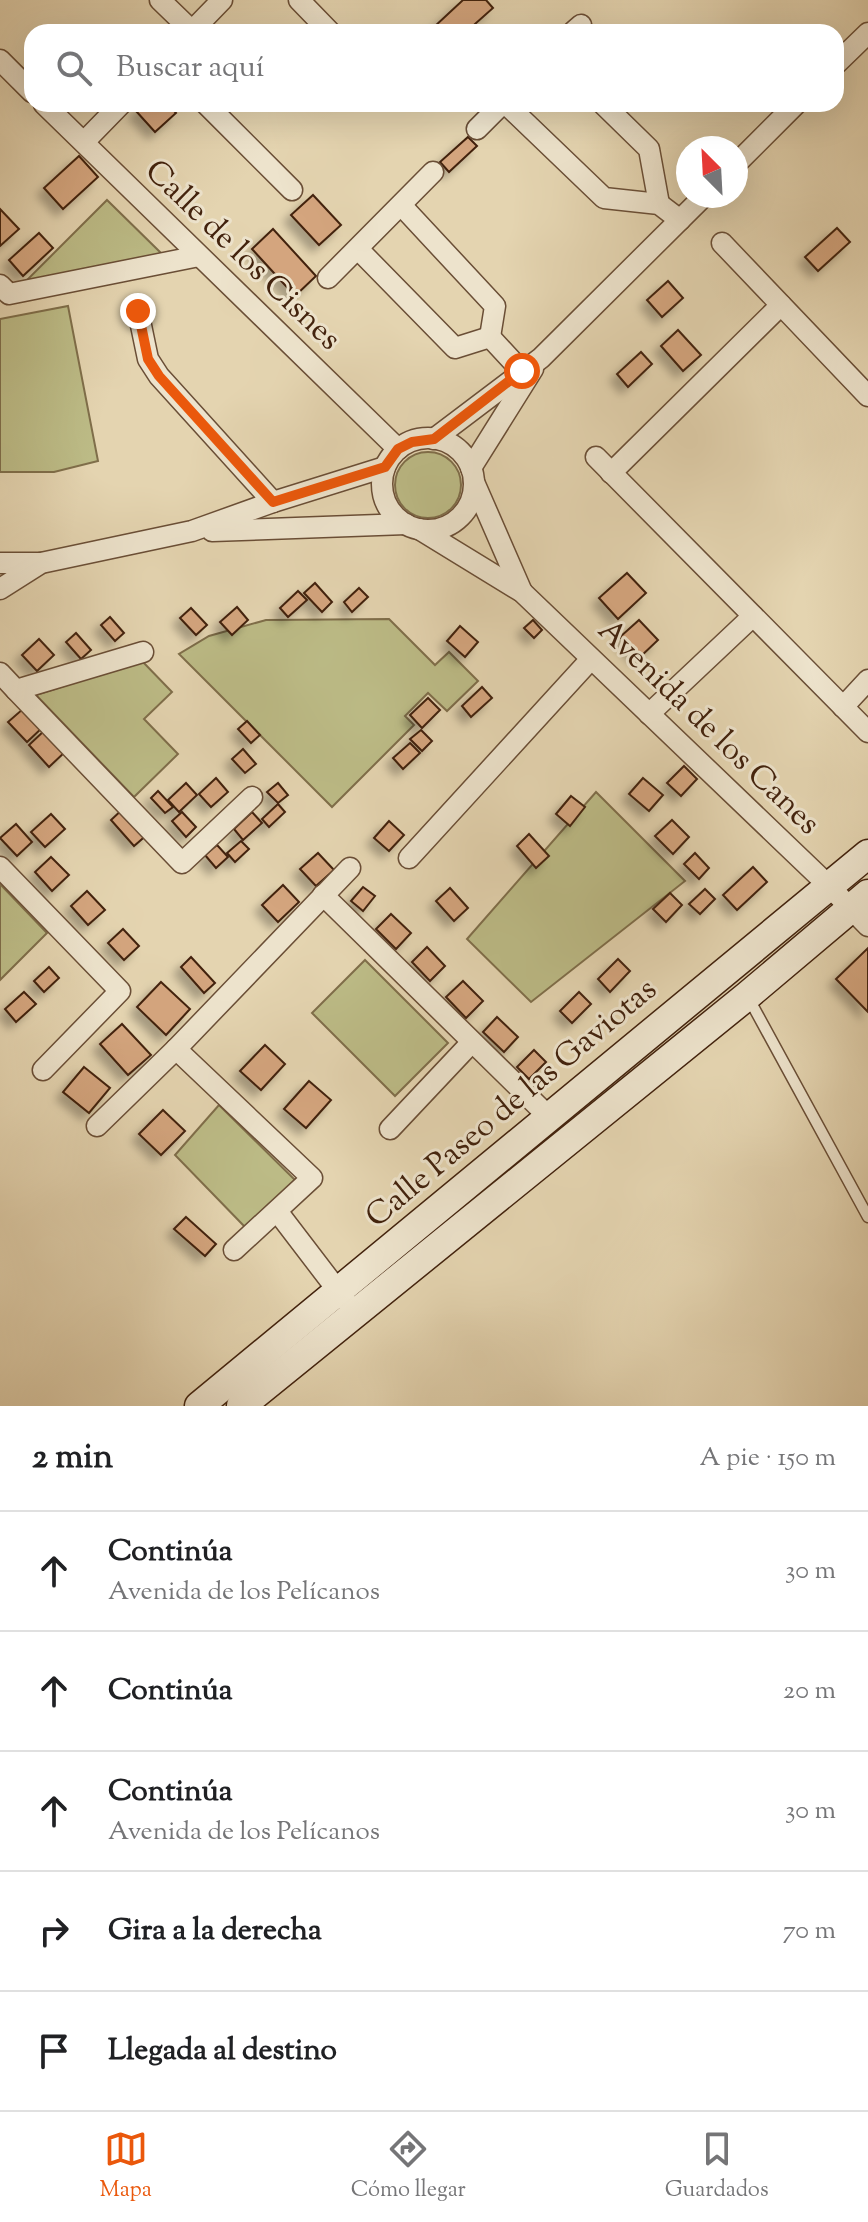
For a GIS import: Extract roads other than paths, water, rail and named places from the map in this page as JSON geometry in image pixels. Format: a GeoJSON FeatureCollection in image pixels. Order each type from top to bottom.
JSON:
{"type":"FeatureCollection","features":[{"type":"Feature","properties":{"kind":"main road","name":"Calle Paseo de las Gaviotas"},"geometry":{"type":"LineString","coordinates":[[241,1406],[346,1302],[549,1117],[868,854]]}},
{"type":"Feature","properties":{"kind":"main road","name":"Calle Paseo de las Gaviotas"},"geometry":{"type":"LineString","coordinates":[[199,1406],[346,1302],[863,909]]}},
{"type":"Feature","properties":{"kind":"street"},"geometry":{"type":"LineString","coordinates":[[160,0],[183,24]]}},
{"type":"Feature","properties":{"kind":"street"},"geometry":{"type":"LineString","coordinates":[[199,24],[222,0]]}},
{"type":"Feature","properties":{"kind":"street"},"geometry":{"type":"LineString","coordinates":[[299,0],[322,24]]}},
{"type":"Feature","properties":{"kind":"street"},"geometry":{"type":"LineString","coordinates":[[844,56],[868,33]]}},
{"type":"Feature","properties":{"kind":"street"},"geometry":{"type":"LineString","coordinates":[[0,60],[24,84]]}},
{"type":"Feature","properties":{"kind":"street","name":"Calle de los Cisnes"},"geometry":{"type":"LineString","coordinates":[[52,112],[398,449]]}},
{"type":"Feature","properties":{"kind":"street"},"geometry":{"type":"LineString","coordinates":[[84,142],[113,112]]}},
{"type":"Feature","properties":{"kind":"street"},"geometry":{"type":"LineString","coordinates":[[214,112],[292,190]]}},
{"type":"Feature","properties":{"kind":"street"},"geometry":{"type":"LineString","coordinates":[[477,129],[495,112]]}},
{"type":"Feature","properties":{"kind":"street"},"geometry":{"type":"LineString","coordinates":[[513,112],[604,198],[659,204],[680,220]]}},
{"type":"Feature","properties":{"kind":"street"},"geometry":{"type":"LineString","coordinates":[[611,112],[649,149],[659,204]]}},
{"type":"Feature","properties":{"kind":"street"},"geometry":{"type":"LineString","coordinates":[[748,152],[788,112]]}},
{"type":"Feature","properties":{"kind":"street"},"geometry":{"type":"LineString","coordinates":[[328,278],[433,172]]}},
{"type":"Feature","properties":{"kind":"street"},"geometry":{"type":"LineString","coordinates":[[401,205],[495,306],[490,337]]}},
{"type":"Feature","properties":{"kind":"street"},"geometry":{"type":"LineString","coordinates":[[434,439],[524,374],[692,208]]}},
{"type":"Feature","properties":{"kind":"street"},"geometry":{"type":"LineString","coordinates":[[722,243],[868,396]]}},
{"type":"Feature","properties":{"kind":"street"},"geometry":{"type":"LineString","coordinates":[[358,249],[455,348],[490,337]]}},
{"type":"Feature","properties":{"kind":"street"},"geometry":{"type":"LineString","coordinates":[[0,285],[9,294],[199,256]]}},
{"type":"Feature","properties":{"kind":"street"},"geometry":{"type":"LineString","coordinates":[[611,473],[781,305]]}},
{"type":"Feature","properties":{"kind":"street"},"geometry":{"type":"LineString","coordinates":[[138,311],[148,359],[159,376],[273,502]]}},
{"type":"Feature","properties":{"kind":"street"},"geometry":{"type":"LineString","coordinates":[[490,337],[524,374]]}},
{"type":"Feature","properties":{"kind":"street"},"geometry":{"type":"LineString","coordinates":[[192,531],[412,527],[433,530],[446,527],[467,508],[473,495],[473,475],[524,374]]}},
{"type":"Feature","properties":{"kind":"street"},"geometry":{"type":"LineString","coordinates":[[412,527],[389,510],[384,500],[382,478],[385,467],[398,449],[412,442],[434,439],[450,444],[459,450],[473,475]]}},
{"type":"Feature","properties":{"kind":"street"},"geometry":{"type":"LineString","coordinates":[[596,457],[868,732]]}},
{"type":"Feature","properties":{"kind":"street"},"geometry":{"type":"LineString","coordinates":[[0,563],[41,563],[192,531],[385,467]]}},
{"type":"Feature","properties":{"kind":"street","name":"Avenida de los Canes"},"geometry":{"type":"LineString","coordinates":[[473,475],[522,592]]}},
{"type":"Feature","properties":{"kind":"street","name":"Avenida de los Canes"},"geometry":{"type":"LineString","coordinates":[[412,527],[522,592],[829,886],[863,909]]}},
{"type":"Feature","properties":{"kind":"street"},"geometry":{"type":"LineString","coordinates":[[0,589],[41,563]]}},
{"type":"Feature","properties":{"kind":"street"},"geometry":{"type":"LineString","coordinates":[[649,714],[753,616]]}},
{"type":"Feature","properties":{"kind":"street"},"geometry":{"type":"LineString","coordinates":[[16,690],[143,652]]}},
{"type":"Feature","properties":{"kind":"street"},"geometry":{"type":"LineString","coordinates":[[409,858],[591,659]]}},
{"type":"Feature","properties":{"kind":"street"},"geometry":{"type":"LineString","coordinates":[[0,673],[182,863],[252,797]]}},
{"type":"Feature","properties":{"kind":"street"},"geometry":{"type":"LineString","coordinates":[[843,707],[868,680]]}},
{"type":"Feature","properties":{"kind":"street"},"geometry":{"type":"LineString","coordinates":[[0,867],[120,991],[43,1070]]}},
{"type":"Feature","properties":{"kind":"street"},"geometry":{"type":"LineString","coordinates":[[97,1126],[176,1049],[350,868]]}},
{"type":"Feature","properties":{"kind":"street"},"geometry":{"type":"LineString","coordinates":[[323,895],[549,1117]]}},
{"type":"Feature","properties":{"kind":"street"},"geometry":{"type":"LineString","coordinates":[[390,1129],[471,1043]]}},
{"type":"Feature","properties":{"kind":"street"},"geometry":{"type":"LineString","coordinates":[[176,1049],[312,1178],[234,1250]]}},
{"type":"Feature","properties":{"kind":"street"},"geometry":{"type":"LineString","coordinates":[[277,1211],[346,1302]]}},
{"type":"Feature","properties":{"kind":"lane"},"geometry":{"type":"LineString","coordinates":[[747,996],[868,1217]]}}]}
